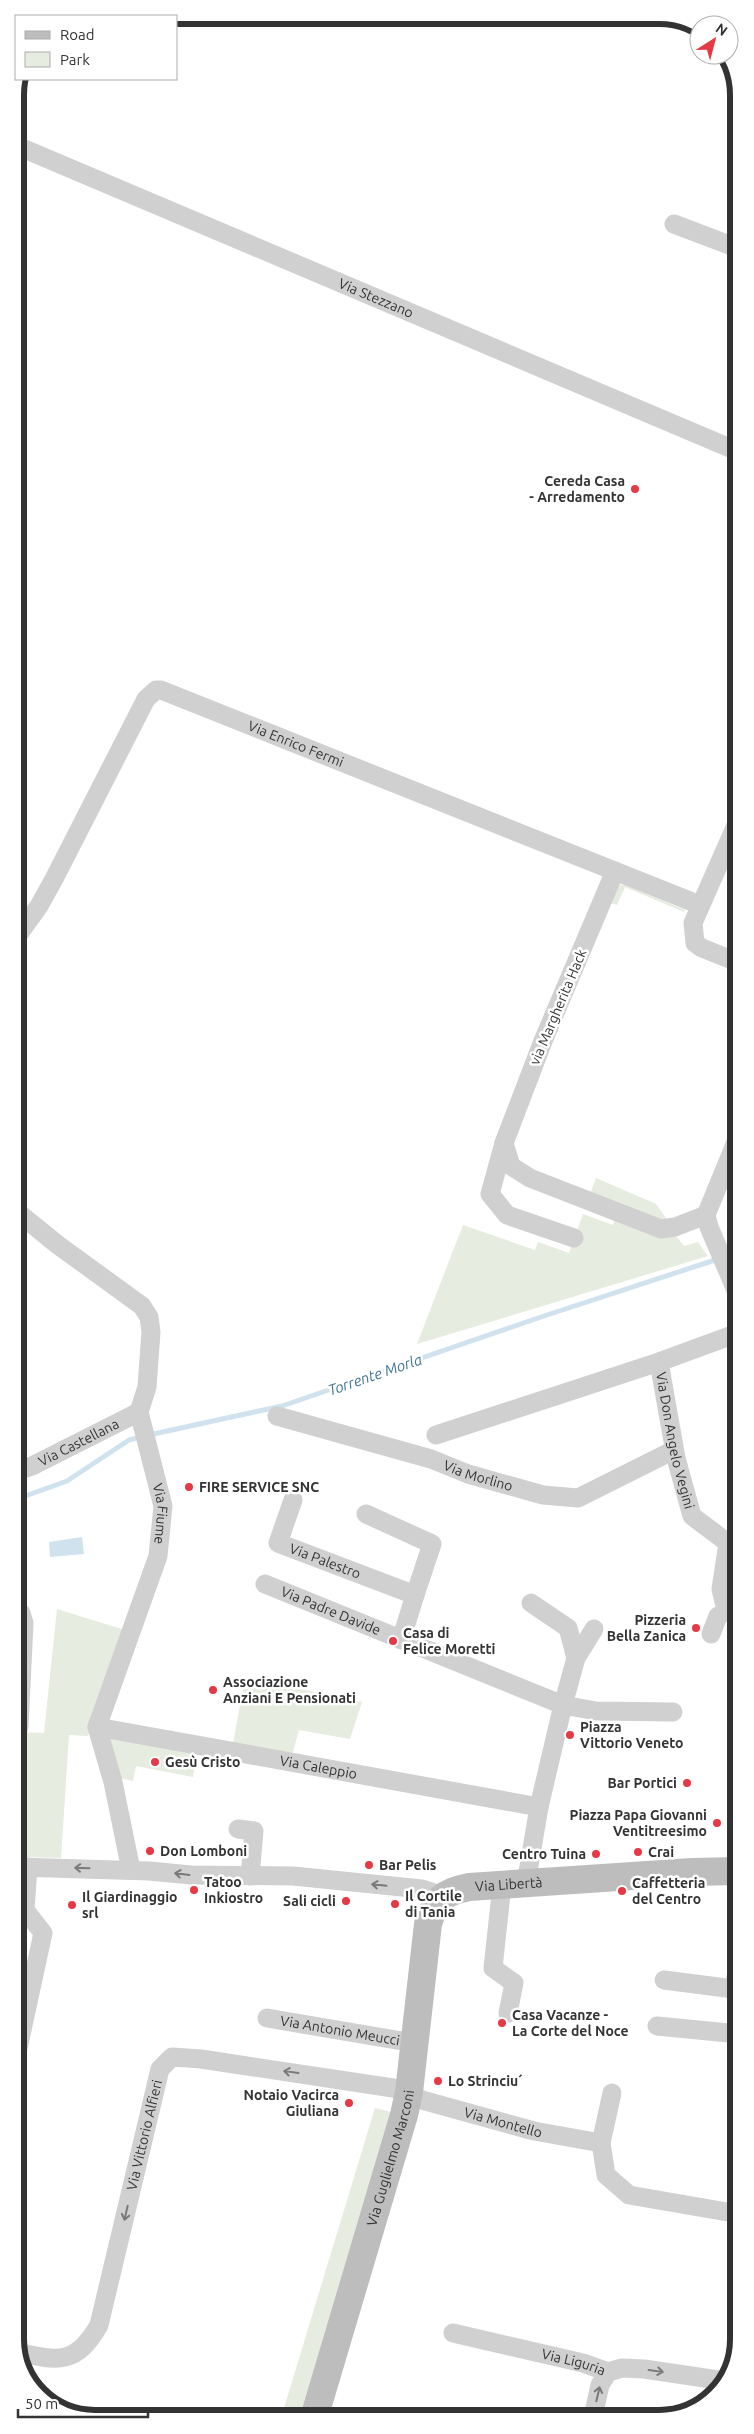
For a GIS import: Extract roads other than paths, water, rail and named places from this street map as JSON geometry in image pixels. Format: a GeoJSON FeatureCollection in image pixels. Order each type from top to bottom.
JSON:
{"type":"FeatureCollection","features":[{"type":"Feature","properties":{"kind":"main road","name":"Via Libertà"},"geometry":{"type":"LineString","coordinates":[[444,1896],[454,1890],[514,1884],[730,1871]]}},
{"type":"Feature","properties":{"kind":"main road","name":"Via Guglielmo Marconi"},"geometry":{"type":"LineString","coordinates":[[316,2410],[404,2115],[409,2092],[428,1924],[432,1907],[444,1896]]}},
{"type":"Feature","properties":{"kind":"street","name":"Via Stezzano"},"geometry":{"type":"LineString","coordinates":[[24,149],[730,448]]}},
{"type":"Feature","properties":{"kind":"street"},"geometry":{"type":"LineString","coordinates":[[674,224],[730,245]]}},
{"type":"Feature","properties":{"kind":"street","name":"Via Enrico Fermi"},"geometry":{"type":"LineString","coordinates":[[24,927],[39,906],[146,699],[156,690],[161,690],[199,705],[700,905]]}},
{"type":"Feature","properties":{"kind":"street"},"geometry":{"type":"LineString","coordinates":[[730,839],[693,923],[695,943],[702,948],[730,959]]}},
{"type":"Feature","properties":{"kind":"street","name":"via Margherita Hack"},"geometry":{"type":"LineString","coordinates":[[574,1238],[507,1215],[490,1194],[504,1143],[529,1077],[615,872]]}},
{"type":"Feature","properties":{"kind":"street"},"geometry":{"type":"LineString","coordinates":[[504,1143],[511,1166],[530,1178],[661,1229],[674,1227],[706,1215]]}},
{"type":"Feature","properties":{"kind":"street"},"geometry":{"type":"LineString","coordinates":[[730,1156],[706,1215],[730,1277]]}},
{"type":"Feature","properties":{"kind":"street","name":"Via Fiume"},"geometry":{"type":"LineString","coordinates":[[24,1217],[58,1245],[142,1306],[149,1317],[151,1332],[147,1387],[140,1417],[163,1506],[158,1556],[97,1727]]}},
{"type":"Feature","properties":{"kind":"street","name":"Via Don Angelo Vegini"},"geometry":{"type":"LineString","coordinates":[[436,1435],[660,1362],[730,1336]]}},
{"type":"Feature","properties":{"kind":"street","name":"Via Don Angelo Vegini"},"geometry":{"type":"LineString","coordinates":[[660,1362],[674,1450],[692,1516],[728,1543],[721,1589],[724,1602],[730,1607]]}},
{"type":"Feature","properties":{"kind":"street","name":"Via Morlino"},"geometry":{"type":"LineString","coordinates":[[277,1416],[431,1459],[468,1474],[543,1495],[578,1498],[674,1450]]}},
{"type":"Feature","properties":{"kind":"street","name":"Via Castellana"},"geometry":{"type":"LineString","coordinates":[[24,1469],[140,1417]]}},
{"type":"Feature","properties":{"kind":"street","name":"Via Palestro"},"geometry":{"type":"LineString","coordinates":[[293,1500],[278,1543],[415,1595]]}},
{"type":"Feature","properties":{"kind":"street"},"geometry":{"type":"LineString","coordinates":[[366,1514],[432,1544],[401,1640]]}},
{"type":"Feature","properties":{"kind":"street","name":"Via Padre Davide"},"geometry":{"type":"LineString","coordinates":[[265,1584],[563,1705]]}},
{"type":"Feature","properties":{"kind":"street"},"geometry":{"type":"LineString","coordinates":[[531,1603],[568,1628],[576,1658]]}},
{"type":"Feature","properties":{"kind":"street"},"geometry":{"type":"LineString","coordinates":[[711,1634],[718,1616],[730,1612]]}},
{"type":"Feature","properties":{"kind":"street"},"geometry":{"type":"LineString","coordinates":[[508,2013],[514,1983],[493,1968],[514,1884],[539,1807],[576,1658],[594,1629]]}},
{"type":"Feature","properties":{"kind":"street"},"geometry":{"type":"LineString","coordinates":[[563,1705],[596,1711],[673,1712]]}},
{"type":"Feature","properties":{"kind":"street"},"geometry":{"type":"LineString","coordinates":[[97,1727],[113,1782],[131,1870]]}},
{"type":"Feature","properties":{"kind":"street","name":"Via Caleppio"},"geometry":{"type":"LineString","coordinates":[[97,1727],[539,1807]]}},
{"type":"Feature","properties":{"kind":"street"},"geometry":{"type":"LineString","coordinates":[[238,1829],[254,1831],[250,1876]]}},
{"type":"Feature","properties":{"kind":"street"},"geometry":{"type":"LineString","coordinates":[[24,1867],[131,1870],[191,1875],[293,1876],[422,1889],[444,1896]]}},
{"type":"Feature","properties":{"kind":"street"},"geometry":{"type":"LineString","coordinates":[[24,1888],[25,1910],[43,1933],[24,2021]]}},
{"type":"Feature","properties":{"kind":"street"},"geometry":{"type":"LineString","coordinates":[[664,1980],[730,1988]]}},
{"type":"Feature","properties":{"kind":"street","name":"Via Antonio Meucci"},"geometry":{"type":"LineString","coordinates":[[267,2018],[414,2042]]}},
{"type":"Feature","properties":{"kind":"street"},"geometry":{"type":"LineString","coordinates":[[657,2026],[730,2033]]}},
{"type":"Feature","properties":{"kind":"street","name":"Via Vittorio Alfieri"},"geometry":{"type":"LineString","coordinates":[[25,2353],[66,2359],[78,2353],[91,2340],[100,2325],[160,2068],[172,2057],[188,2057],[340,2079],[409,2092]]}},
{"type":"Feature","properties":{"kind":"street","name":"Via Montello"},"geometry":{"type":"LineString","coordinates":[[409,2092],[422,2100],[525,2129],[601,2143]]}},
{"type":"Feature","properties":{"kind":"street"},"geometry":{"type":"LineString","coordinates":[[612,2093],[601,2143],[606,2175],[629,2195],[730,2212]]}},
{"type":"Feature","properties":{"kind":"street","name":"Via Liguria"},"geometry":{"type":"LineString","coordinates":[[452,2333],[583,2362],[608,2372],[622,2368],[644,2369],[718,2380]]}},
{"type":"Feature","properties":{"kind":"street"},"geometry":{"type":"LineString","coordinates":[[594,2410],[600,2384],[608,2372]]}},
{"type":"Feature","properties":{"kind":"water"},"geometry":{"type":"Polygon","coordinates":[[[82,1537],[84,1554],[50,1557],[49,1542],[82,1537]]]}},
{"type":"Feature","properties":{"kind":"waterway","name":"Torrente Morla"},"geometry":{"type":"LineString","coordinates":[[726,1257],[730,1256]]}},
{"type":"Feature","properties":{"kind":"waterway","name":"Torrente Morla"},"geometry":{"type":"LineString","coordinates":[[149,1435],[282,1406],[541,1317],[718,1259]]}},
{"type":"Feature","properties":{"kind":"waterway","name":"Torrente Morla"},"geometry":{"type":"LineString","coordinates":[[24,1496],[67,1481],[129,1440],[141,1437]]}},
{"type":"Feature","properties":{"kind":"place","name":"Cereda Casa - Arredamento"},"geometry":{"type":"Point","coordinates":[635,489]}},
{"type":"Feature","properties":{"kind":"place","name":"FIRE SERVICE SNC"},"geometry":{"type":"Point","coordinates":[189,1487]}},
{"type":"Feature","properties":{"kind":"place","name":"Pizzeria Bella Zanica"},"geometry":{"type":"Point","coordinates":[696,1628]}},
{"type":"Feature","properties":{"kind":"place","name":"Casa di Felice Moretti"},"geometry":{"type":"Point","coordinates":[393,1641]}},
{"type":"Feature","properties":{"kind":"place","name":"Associazione Anziani E Pensionati"},"geometry":{"type":"Point","coordinates":[213,1690]}},
{"type":"Feature","properties":{"kind":"place","name":"Piazza Vittorio Veneto"},"geometry":{"type":"Point","coordinates":[570,1735]}},
{"type":"Feature","properties":{"kind":"place","name":"Gesù Cristo"},"geometry":{"type":"Point","coordinates":[155,1762]}},
{"type":"Feature","properties":{"kind":"place","name":"Bar Portici"},"geometry":{"type":"Point","coordinates":[687,1783]}},
{"type":"Feature","properties":{"kind":"place","name":"Piazza Papa Giovanni Ventitreesimo"},"geometry":{"type":"Point","coordinates":[717,1823]}},
{"type":"Feature","properties":{"kind":"place","name":"Don Lomboni"},"geometry":{"type":"Point","coordinates":[150,1851]}},
{"type":"Feature","properties":{"kind":"place","name":"Crai"},"geometry":{"type":"Point","coordinates":[638,1852]}},
{"type":"Feature","properties":{"kind":"place","name":"Centro Tuina"},"geometry":{"type":"Point","coordinates":[596,1854]}},
{"type":"Feature","properties":{"kind":"place","name":"Bar Pelis"},"geometry":{"type":"Point","coordinates":[369,1865]}},
{"type":"Feature","properties":{"kind":"place","name":"Tatoo Inkiostro"},"geometry":{"type":"Point","coordinates":[194,1890]}},
{"type":"Feature","properties":{"kind":"place","name":"Caffetteria del Centro"},"geometry":{"type":"Point","coordinates":[622,1891]}},
{"type":"Feature","properties":{"kind":"place","name":"Sali cicli"},"geometry":{"type":"Point","coordinates":[346,1901]}},
{"type":"Feature","properties":{"kind":"place","name":"Il Cortile di Tania"},"geometry":{"type":"Point","coordinates":[395,1904]}},
{"type":"Feature","properties":{"kind":"place","name":"Il Giardinaggio srl"},"geometry":{"type":"Point","coordinates":[72,1905]}},
{"type":"Feature","properties":{"kind":"place","name":"Casa Vacanze - La Corte del Noce"},"geometry":{"type":"Point","coordinates":[502,2023]}},
{"type":"Feature","properties":{"kind":"place","name":"Lo Strinciu´"},"geometry":{"type":"Point","coordinates":[438,2081]}},
{"type":"Feature","properties":{"kind":"place","name":"Notaio Vacirca Giuliana"},"geometry":{"type":"Point","coordinates":[349,2103]}}]}
